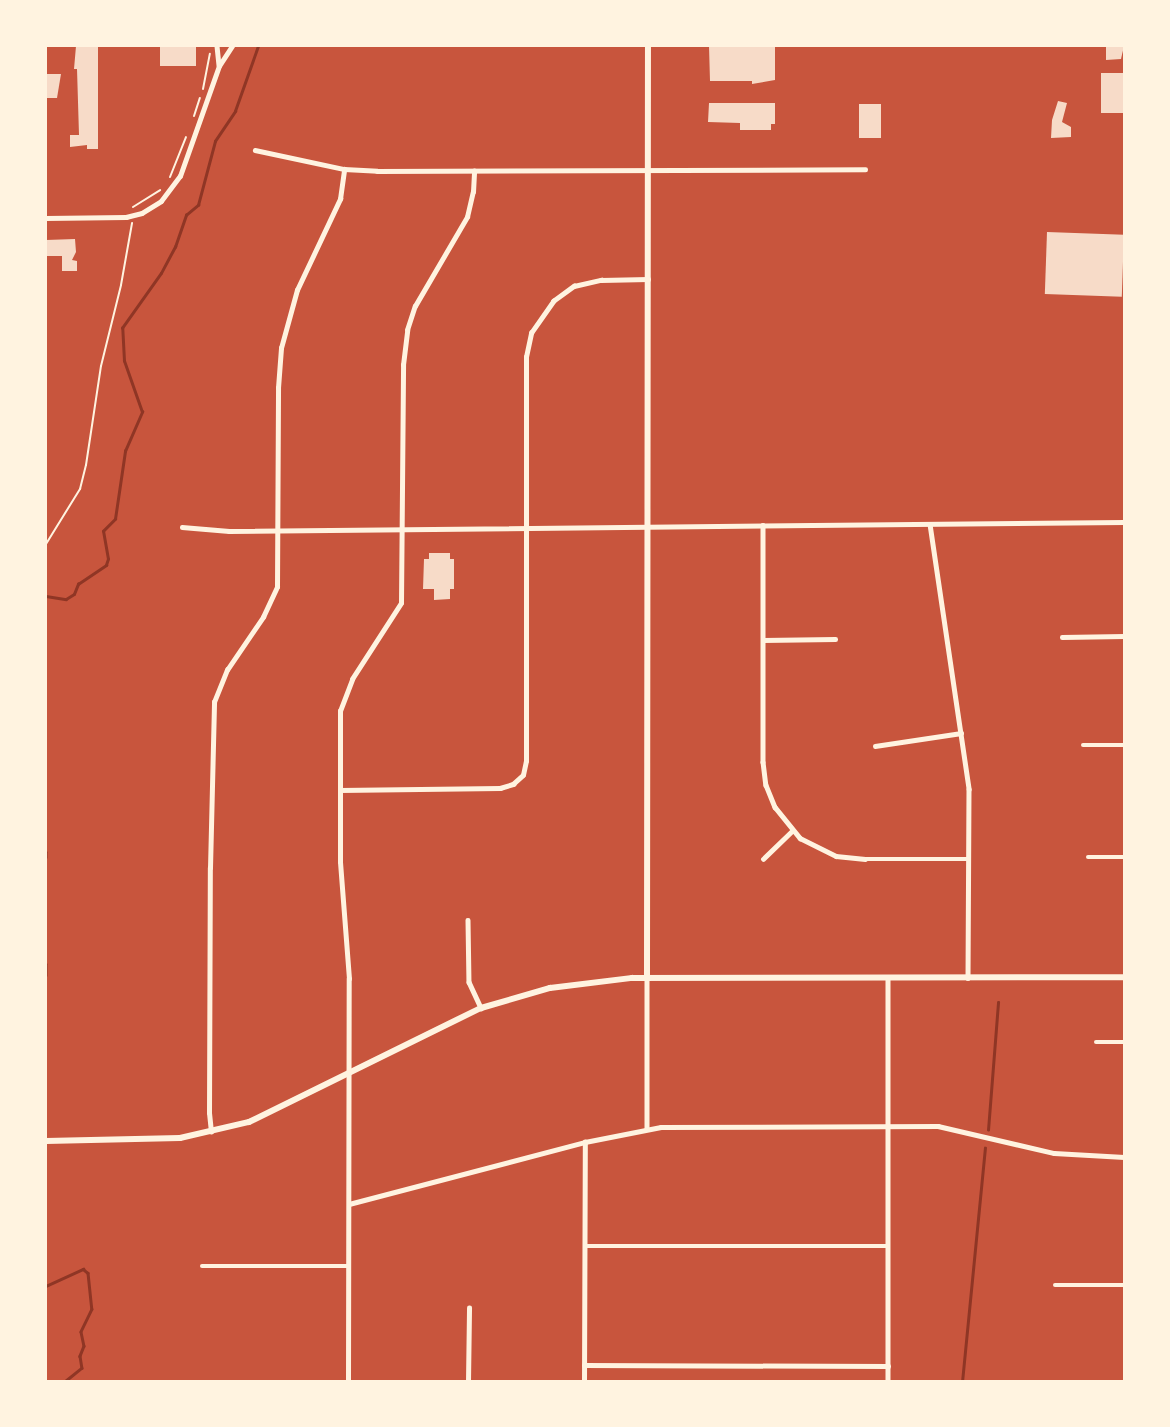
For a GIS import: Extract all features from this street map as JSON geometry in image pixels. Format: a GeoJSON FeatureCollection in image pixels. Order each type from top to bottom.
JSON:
{"type":"FeatureCollection","features":[{"type":"Feature","properties":{"kind":"street"},"geometry":{"type":"LineString","coordinates":[[217,46],[219,66]]}},
{"type":"Feature","properties":{"kind":"street"},"geometry":{"type":"LineString","coordinates":[[46,218],[126,217],[142,213],[161,201],[180,176],[219,66],[232,46]]}},
{"type":"Feature","properties":{"kind":"street"},"geometry":{"type":"LineString","coordinates":[[647,1128],[648,46]]}},
{"type":"Feature","properties":{"kind":"street"},"geometry":{"type":"LineString","coordinates":[[255,149],[344,169],[865,169]]}},
{"type":"Feature","properties":{"kind":"street"},"geometry":{"type":"LineString","coordinates":[[212,1132],[209,1102],[212,715],[220,682],[263,617],[277,587],[278,388],[285,329],[297,290],[334,215],[344,169]]}},
{"type":"Feature","properties":{"kind":"street"},"geometry":{"type":"LineString","coordinates":[[348,1381],[349,979],[340,862],[342,700],[352,679],[401,603],[404,529],[403,365],[407,330],[415,306],[467,217],[473,192],[474,171]]}},
{"type":"Feature","properties":{"kind":"street"},"geometry":{"type":"LineString","coordinates":[[340,790],[500,788],[513,784],[523,775],[526,761],[526,357],[536,323],[553,301],[574,286],[601,280],[649,279]]}},
{"type":"Feature","properties":{"kind":"street"},"geometry":{"type":"LineString","coordinates":[[182,527],[279,530],[1125,522]]}},
{"type":"Feature","properties":{"kind":"street"},"geometry":{"type":"LineString","coordinates":[[930,524],[969,789],[968,978]]}},
{"type":"Feature","properties":{"kind":"street"},"geometry":{"type":"LineString","coordinates":[[763,525],[764,774],[775,807],[792,831],[810,845],[849,859],[969,859]]}},
{"type":"Feature","properties":{"kind":"street"},"geometry":{"type":"LineString","coordinates":[[1062,636],[1125,636]]}},
{"type":"Feature","properties":{"kind":"street"},"geometry":{"type":"LineString","coordinates":[[763,640],[835,639]]}},
{"type":"Feature","properties":{"kind":"street"},"geometry":{"type":"LineString","coordinates":[[875,746],[961,733]]}},
{"type":"Feature","properties":{"kind":"street"},"geometry":{"type":"LineString","coordinates":[[1083,745],[1125,745]]}},
{"type":"Feature","properties":{"kind":"street"},"geometry":{"type":"LineString","coordinates":[[763,859],[792,831]]}},
{"type":"Feature","properties":{"kind":"street"},"geometry":{"type":"LineString","coordinates":[[1088,857],[1125,857]]}},
{"type":"Feature","properties":{"kind":"street"},"geometry":{"type":"LineString","coordinates":[[468,920],[470,982],[481,1008]]}},
{"type":"Feature","properties":{"kind":"street"},"geometry":{"type":"LineString","coordinates":[[46,1141],[161,1140],[212,1132],[249,1122],[481,1008],[550,988],[647,978],[1125,977]]}},
{"type":"Feature","properties":{"kind":"street"},"geometry":{"type":"LineString","coordinates":[[888,979],[888,1381]]}},
{"type":"Feature","properties":{"kind":"street"},"geometry":{"type":"LineString","coordinates":[[1096,1042],[1125,1042]]}},
{"type":"Feature","properties":{"kind":"street"},"geometry":{"type":"LineString","coordinates":[[349,1204],[585,1142],[647,1128],[683,1125],[888,1125],[955,1129],[1071,1156],[1125,1157]]}},
{"type":"Feature","properties":{"kind":"street"},"geometry":{"type":"LineString","coordinates":[[584,1381],[585,1142]]}},
{"type":"Feature","properties":{"kind":"street"},"geometry":{"type":"LineString","coordinates":[[584,1245],[888,1246]]}},
{"type":"Feature","properties":{"kind":"street"},"geometry":{"type":"LineString","coordinates":[[202,1266],[348,1266]]}},
{"type":"Feature","properties":{"kind":"street"},"geometry":{"type":"LineString","coordinates":[[1055,1285],[1125,1285]]}},
{"type":"Feature","properties":{"kind":"street"},"geometry":{"type":"LineString","coordinates":[[468,1381],[469,1308]]}},
{"type":"Feature","properties":{"kind":"street"},"geometry":{"type":"LineString","coordinates":[[584,1365],[888,1366]]}},
{"type":"Feature","properties":{"kind":"path"},"geometry":{"type":"LineString","coordinates":[[194,116],[211,50]]}},
{"type":"Feature","properties":{"kind":"path"},"geometry":{"type":"LineString","coordinates":[[133,207],[149,200],[166,184],[190,127]]}},
{"type":"Feature","properties":{"kind":"path"},"geometry":{"type":"LineString","coordinates":[[46,544],[80,489],[131,225]]}},
{"type":"Feature","properties":{"kind":"building"},"geometry":{"type":"Polygon","coordinates":[[[76,46],[98,46],[98,149],[87,149],[87,145],[70,147],[70,135],[79,135],[77,69],[74,69],[76,46]]]}},
{"type":"Feature","properties":{"kind":"building"},"geometry":{"type":"Polygon","coordinates":[[[160,46],[196,46],[196,66],[160,66],[160,46]]]}},
{"type":"Feature","properties":{"kind":"building"},"geometry":{"type":"Polygon","coordinates":[[[709,46],[775,46],[775,80],[752,84],[752,81],[710,81],[709,46]]]}},
{"type":"Feature","properties":{"kind":"building"},"geometry":{"type":"Polygon","coordinates":[[[1106,46],[1124,46],[1121,59],[1106,60],[1106,46]]]}},
{"type":"Feature","properties":{"kind":"building"},"geometry":{"type":"Polygon","coordinates":[[[1101,73],[1124,73],[1124,113],[1101,113],[1101,73]]]}},
{"type":"Feature","properties":{"kind":"building"},"geometry":{"type":"Polygon","coordinates":[[[46,74],[61,74],[57,98],[47,98],[46,74]]]}},
{"type":"Feature","properties":{"kind":"building"},"geometry":{"type":"Polygon","coordinates":[[[1058,101],[1067,103],[1062,122],[1071,127],[1071,137],[1051,138],[1052,120],[1058,101]]]}},
{"type":"Feature","properties":{"kind":"building"},"geometry":{"type":"Polygon","coordinates":[[[709,103],[775,103],[775,124],[771,124],[771,130],[740,130],[740,123],[708,122],[709,103]]]}},
{"type":"Feature","properties":{"kind":"building"},"geometry":{"type":"Polygon","coordinates":[[[859,104],[881,104],[881,138],[859,138],[859,104]]]}},
{"type":"Feature","properties":{"kind":"building"},"geometry":{"type":"Polygon","coordinates":[[[1047,232],[1124,235],[1122,297],[1045,294],[1047,232]]]}},
{"type":"Feature","properties":{"kind":"building"},"geometry":{"type":"Polygon","coordinates":[[[75,239],[76,252],[72,260],[77,261],[77,271],[62,271],[62,256],[46,256],[46,240],[75,239]]]}},
{"type":"Feature","properties":{"kind":"building"},"geometry":{"type":"Polygon","coordinates":[[[429,553],[450,553],[450,559],[454,559],[454,589],[450,589],[450,599],[434,600],[434,589],[423,589],[424,559],[429,559],[429,553]]]}},
{"type":"Feature","properties":{"kind":"waterway"},"geometry":{"type":"LineString","coordinates":[[46,596],[66,599],[74,594],[78,584],[106,565],[108,559],[103,531],[115,519],[125,451],[142,412],[124,361],[122,328],[161,273],[175,247],[186,215],[198,205],[215,141],[235,111],[258,46]]}},
{"type":"Feature","properties":{"kind":"waterway"},"geometry":{"type":"LineString","coordinates":[[46,852],[46,857]]}},
{"type":"Feature","properties":{"kind":"waterway"},"geometry":{"type":"LineString","coordinates":[[46,964],[46,975]]}},
{"type":"Feature","properties":{"kind":"waterway"},"geometry":{"type":"LineString","coordinates":[[988,1130],[998,1002]]}},
{"type":"Feature","properties":{"kind":"waterway"},"geometry":{"type":"LineString","coordinates":[[962,1382],[985,1148]]}},
{"type":"Feature","properties":{"kind":"waterway"},"geometry":{"type":"LineString","coordinates":[[46,1286],[83,1269],[88,1273],[92,1309],[81,1332],[84,1346],[80,1356],[82,1368],[65,1382]]}}]}
